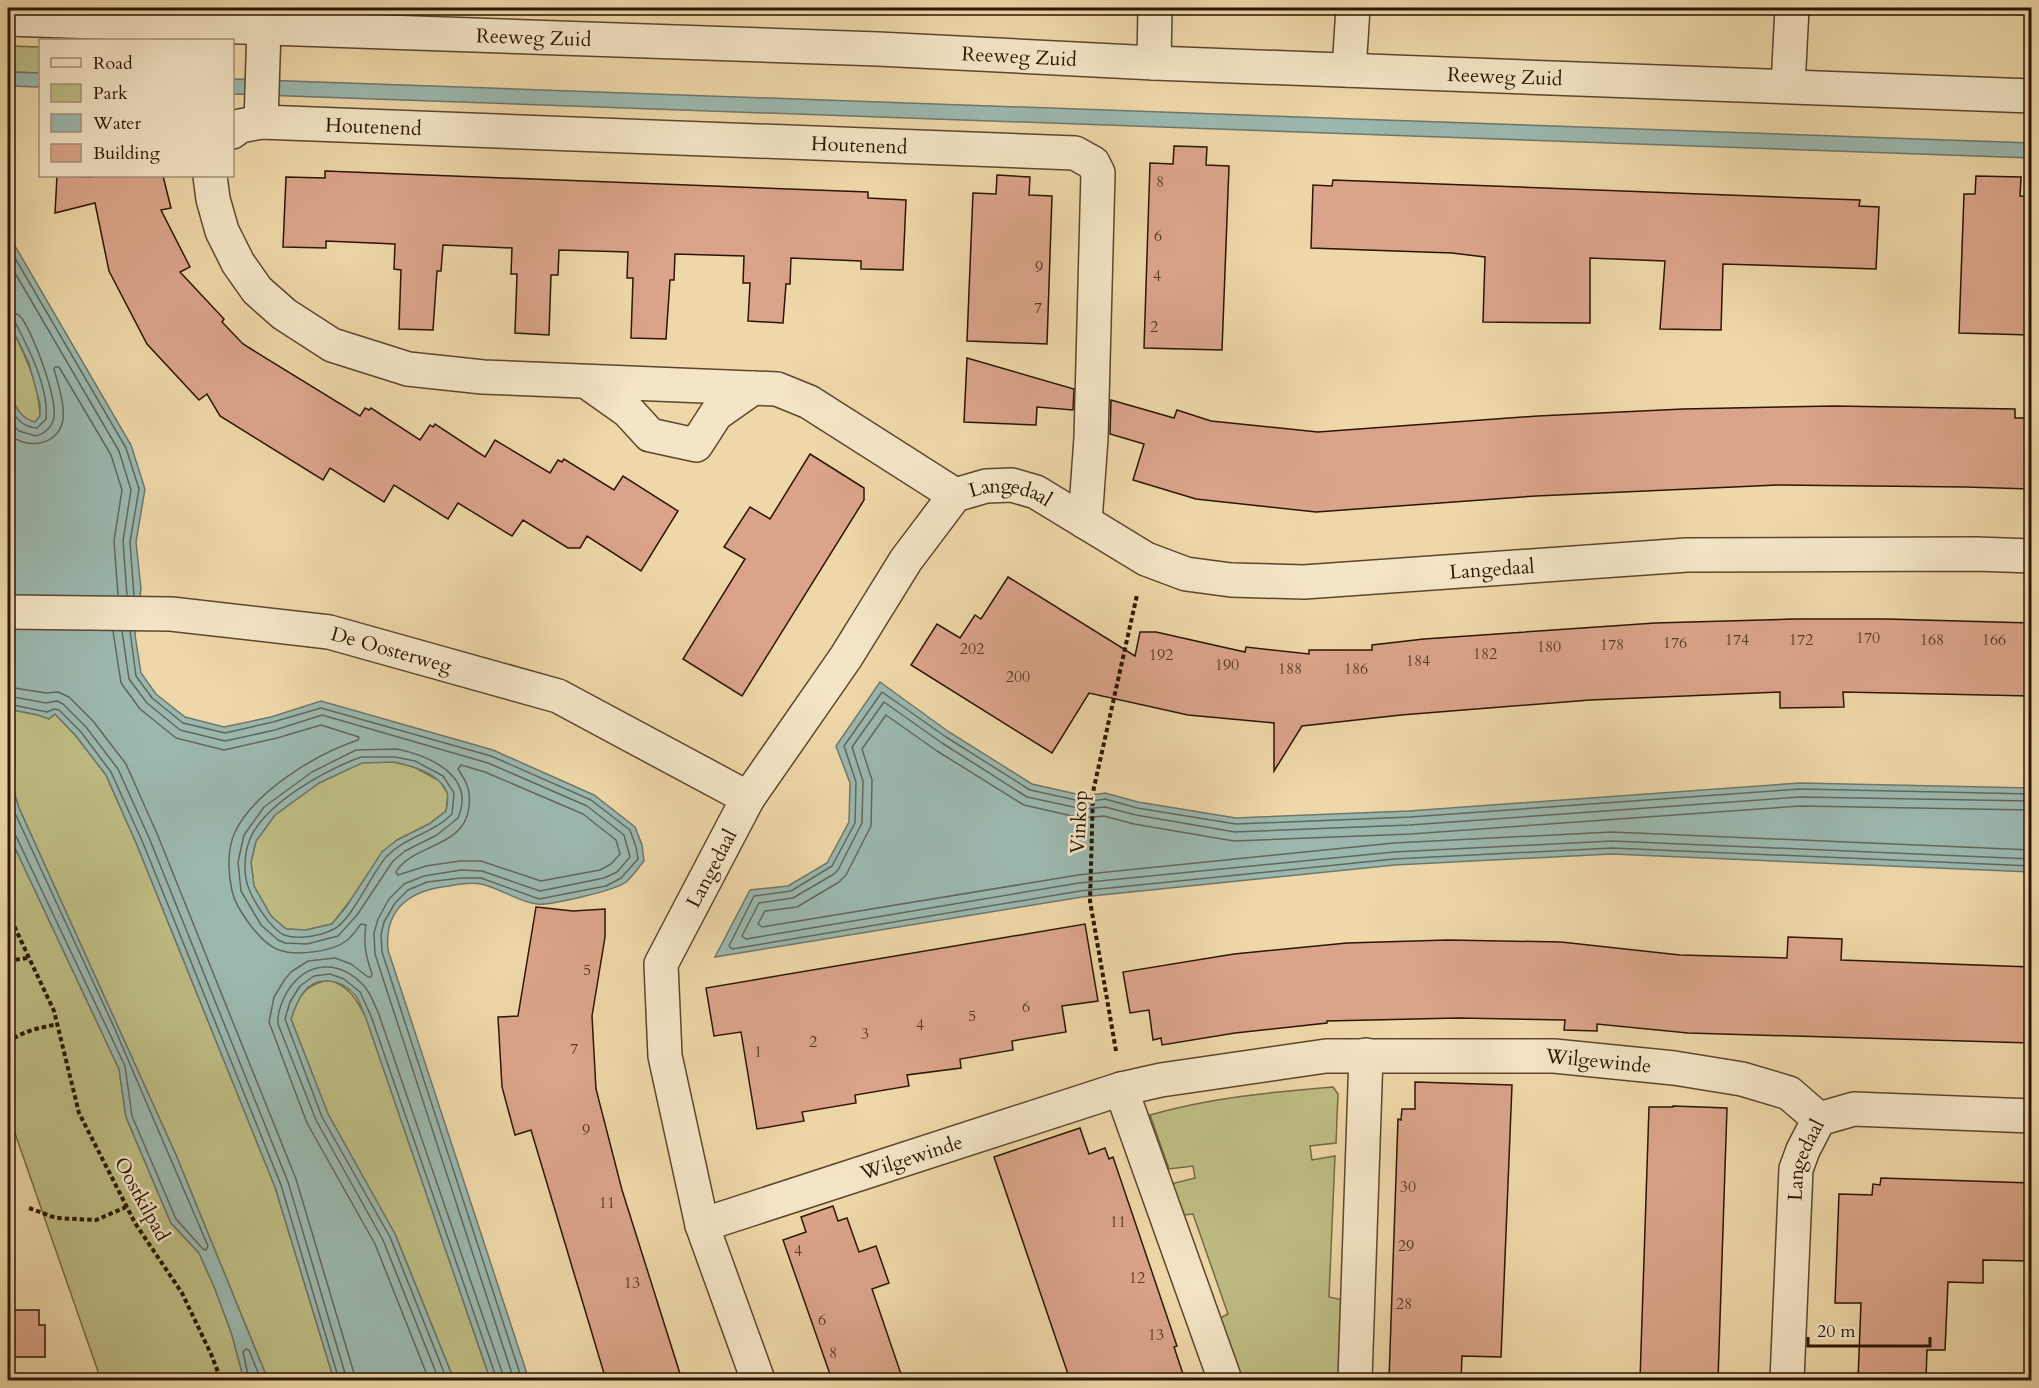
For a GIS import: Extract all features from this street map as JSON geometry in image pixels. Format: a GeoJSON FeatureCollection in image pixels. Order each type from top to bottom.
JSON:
{"type":"FeatureCollection","features":[{"type":"Feature","properties":{"kind":"street"},"geometry":{"type":"LineString","coordinates":[[1154,63],[1155,8]]}},
{"type":"Feature","properties":{"kind":"street"},"geometry":{"type":"LineString","coordinates":[[1349,70],[1353,8]]}},
{"type":"Feature","properties":{"kind":"street"},"geometry":{"type":"LineString","coordinates":[[1788,86],[1792,8]]}},
{"type":"Feature","properties":{"kind":"street","name":"Reeweg Zuid"},"geometry":{"type":"LineString","coordinates":[[8,19],[220,39]]}},
{"type":"Feature","properties":{"kind":"street","name":"Reeweg Zuid"},"geometry":{"type":"LineString","coordinates":[[234,40],[263,43],[425,21],[878,49],[1154,63],[2031,96]]}},
{"type":"Feature","properties":{"kind":"street","name":"Houtenend"},"geometry":{"type":"LineString","coordinates":[[263,43],[247,127],[1075,153],[1093,163],[1098,173],[1091,438],[1085,522]]}},
{"type":"Feature","properties":{"kind":"street"},"geometry":{"type":"LineString","coordinates":[[210,177],[213,199],[222,231],[238,263],[257,290],[284,314],[332,345],[408,369],[483,377],[777,389],[809,402],[955,495]]}},
{"type":"Feature","properties":{"kind":"street"},"geometry":{"type":"LineString","coordinates":[[587,382],[628,411],[650,435],[696,445],[716,414],[753,388]]}},
{"type":"Feature","properties":{"kind":"street","name":"Langedaal"},"geometry":{"type":"LineString","coordinates":[[758,1380],[702,1225],[665,1056],[662,964],[748,798],[846,657],[906,560],[955,495],[986,486],[1012,485],[1036,492],[1146,559],[1186,574],[1231,580],[1304,582],[1687,555],[1976,554],[2031,556]]}},
{"type":"Feature","properties":{"kind":"street","name":"De Oosterweg"},"geometry":{"type":"LineString","coordinates":[[8,612],[171,614],[329,632],[558,696],[748,798]]}},
{"type":"Feature","properties":{"kind":"street"},"geometry":{"type":"LineString","coordinates":[[1355,1380],[1366,1055]]}},
{"type":"Feature","properties":{"kind":"street","name":"Wilgewinde"},"geometry":{"type":"LineString","coordinates":[[702,1225],[1120,1089],[1161,1080],[1326,1056],[1554,1056],[1674,1068],[1742,1079],[1789,1093],[1819,1119]]}},
{"type":"Feature","properties":{"kind":"street"},"geometry":{"type":"LineString","coordinates":[[1120,1089],[1225,1380]]}},
{"type":"Feature","properties":{"kind":"street","name":"Langedaal"},"geometry":{"type":"LineString","coordinates":[[1787,1380],[1796,1169],[1819,1119],[1854,1109],[2031,1116]]}},
{"type":"Feature","properties":{"kind":"path","name":"Vinkop"},"geometry":{"type":"LineString","coordinates":[[1120,1089],[1090,901],[1093,792],[1146,559]]}},
{"type":"Feature","properties":{"kind":"path","name":"Oostkilpad"},"geometry":{"type":"LineString","coordinates":[[8,913],[54,1011],[79,1113],[126,1207],[182,1293],[211,1354],[220,1380]]}},
{"type":"Feature","properties":{"kind":"path"},"geometry":{"type":"LineString","coordinates":[[8,961],[28,957]]}},
{"type":"Feature","properties":{"kind":"path"},"geometry":{"type":"LineString","coordinates":[[8,1043],[34,1030],[57,1024]]}},
{"type":"Feature","properties":{"kind":"path"},"geometry":{"type":"LineString","coordinates":[[29,1208],[56,1218],[96,1220],[126,1207]]}},
{"type":"Feature","properties":{"kind":"green space"},"geometry":{"type":"Polygon","coordinates":[[[8,46],[39,47],[39,73],[8,72],[8,46]]]}},
{"type":"Feature","properties":{"kind":"green space"},"geometry":{"type":"Polygon","coordinates":[[[8,320],[37,391],[40,416],[35,422],[26,420],[19,412],[8,391],[8,320]]]}},
{"type":"Feature","properties":{"kind":"green space"},"geometry":{"type":"Polygon","coordinates":[[[8,709],[49,719],[55,714],[76,736],[106,775],[137,845],[275,1187],[334,1380],[268,1380],[176,1155],[19,808],[8,773],[8,709]]]}},
{"type":"Feature","properties":{"kind":"green space"},"geometry":{"type":"Polygon","coordinates":[[[362,762],[394,762],[414,767],[440,781],[448,794],[446,811],[429,824],[397,840],[332,924],[306,930],[286,929],[271,916],[254,886],[251,862],[256,841],[275,815],[319,783],[362,762]]]}},
{"type":"Feature","properties":{"kind":"green space"},"geometry":{"type":"Polygon","coordinates":[[[8,833],[119,1069],[126,1117],[171,1223],[199,1253],[215,1289],[232,1335],[244,1380],[101,1380],[8,1113],[8,833]]]}},
{"type":"Feature","properties":{"kind":"green space"},"geometry":{"type":"Polygon","coordinates":[[[330,980],[343,986],[352,995],[366,1018],[489,1376],[488,1380],[454,1380],[395,1234],[328,1114],[291,1019],[304,992],[314,985],[330,980]]]}},
{"type":"Feature","properties":{"kind":"green space"},"geometry":{"type":"Polygon","coordinates":[[[1333,1087],[1338,1094],[1336,1143],[1310,1146],[1312,1160],[1335,1156],[1329,1297],[1343,1300],[1341,1375],[1328,1376],[1328,1380],[1240,1380],[1218,1319],[1228,1314],[1193,1214],[1184,1215],[1171,1184],[1195,1178],[1193,1166],[1169,1169],[1150,1115],[1217,1100],[1333,1087]]]}},
{"type":"Feature","properties":{"kind":"water"},"geometry":{"type":"Polygon","coordinates":[[[8,72],[39,73],[39,87],[8,86],[8,72]]]}},
{"type":"Feature","properties":{"kind":"water"},"geometry":{"type":"Polygon","coordinates":[[[234,79],[2031,143],[2032,158],[234,94],[234,79]]]}},
{"type":"Feature","properties":{"kind":"water"},"geometry":{"type":"Polygon","coordinates":[[[8,234],[131,445],[145,489],[136,542],[141,589],[135,635],[141,673],[156,694],[185,717],[224,727],[271,717],[321,701],[493,750],[594,795],[635,827],[642,845],[644,861],[629,880],[620,885],[582,897],[544,904],[523,901],[477,883],[435,888],[412,897],[403,904],[396,912],[388,935],[388,950],[529,1380],[488,1380],[489,1376],[366,1018],[356,996],[350,990],[337,983],[322,981],[315,983],[303,993],[291,1019],[328,1114],[395,1234],[454,1380],[334,1380],[275,1187],[137,845],[106,775],[76,736],[55,714],[49,719],[8,709],[8,391],[18,410],[35,422],[40,416],[40,404],[29,363],[8,320],[8,234]],[[394,762],[362,763],[319,783],[275,815],[256,841],[251,862],[254,886],[271,916],[286,929],[306,930],[332,924],[346,907],[382,852],[397,840],[429,824],[446,811],[448,794],[438,780],[425,771],[394,762]]]}},
{"type":"Feature","properties":{"kind":"water"},"geometry":{"type":"Polygon","coordinates":[[[880,682],[949,732],[1032,784],[1085,796],[1105,793],[1138,802],[1236,818],[1409,811],[1800,783],[2031,788],[2031,872],[1612,854],[1395,865],[1082,897],[715,957],[750,890],[788,886],[827,863],[849,822],[850,783],[836,746],[880,682]]]}},
{"type":"Feature","properties":{"kind":"water"},"geometry":{"type":"Polygon","coordinates":[[[8,773],[19,808],[176,1155],[268,1380],[244,1380],[232,1335],[199,1253],[171,1223],[126,1117],[119,1069],[8,833],[8,773]]]}},
{"type":"Feature","properties":{"kind":"building"},"geometry":{"type":"Polygon","coordinates":[[[1174,146],[1207,147],[1206,165],[1229,166],[1222,350],[1144,348],[1150,163],[1173,164],[1174,146]]]}},
{"type":"Feature","properties":{"kind":"building"},"geometry":{"type":"Polygon","coordinates":[[[325,171],[868,192],[868,198],[906,200],[903,270],[861,269],[861,261],[791,258],[790,284],[786,284],[783,323],[748,321],[750,283],[743,283],[744,256],[675,254],[674,280],[670,280],[666,339],[631,338],[633,278],[627,278],[628,252],[559,250],[558,275],[551,275],[549,335],[515,333],[517,274],[511,274],[512,248],[443,245],[441,271],[437,271],[433,330],[399,329],[401,270],[394,269],[395,244],[326,241],[326,248],[283,247],[286,177],[325,178],[325,171]]]}},
{"type":"Feature","properties":{"kind":"building"},"geometry":{"type":"Polygon","coordinates":[[[997,175],[1030,177],[1029,195],[1052,196],[1047,344],[967,341],[973,193],[996,194],[997,175]]]}},
{"type":"Feature","properties":{"kind":"building"},"geometry":{"type":"Polygon","coordinates":[[[1976,176],[2021,177],[2020,196],[2031,197],[2030,335],[1959,333],[1964,194],[1975,194],[1976,176]]]}},
{"type":"Feature","properties":{"kind":"building"},"geometry":{"type":"Polygon","coordinates":[[[57,177],[163,177],[171,208],[161,210],[190,267],[180,272],[224,319],[222,322],[243,344],[360,416],[365,408],[369,410],[371,408],[420,440],[430,425],[433,427],[435,424],[485,457],[495,440],[550,473],[558,460],[562,462],[564,459],[614,490],[623,476],[678,511],[641,571],[587,536],[580,548],[568,548],[523,520],[512,536],[458,503],[448,519],[394,485],[384,502],[330,468],[323,480],[220,416],[207,394],[199,400],[147,344],[109,271],[95,203],[55,213],[57,177]]]}},
{"type":"Feature","properties":{"kind":"building"},"geometry":{"type":"Polygon","coordinates":[[[1333,180],[1860,200],[1859,206],[1879,207],[1876,269],[1723,264],[1721,330],[1660,329],[1665,261],[1590,258],[1590,323],[1483,322],[1485,257],[1452,253],[1311,248],[1313,185],[1332,186],[1333,180]]]}},
{"type":"Feature","properties":{"kind":"building"},"geometry":{"type":"Polygon","coordinates":[[[967,358],[1074,389],[1073,410],[1037,407],[1036,425],[964,422],[967,358]]]}},
{"type":"Feature","properties":{"kind":"building"},"geometry":{"type":"Polygon","coordinates":[[[1111,400],[1174,418],[1177,410],[1211,421],[1318,432],[1538,416],[1683,409],[1834,406],[2015,409],[2015,418],[2031,418],[2031,489],[1777,485],[1536,496],[1316,512],[1196,499],[1133,480],[1144,444],[1110,434],[1111,400]]]}},
{"type":"Feature","properties":{"kind":"building"},"geometry":{"type":"Polygon","coordinates":[[[810,454],[864,488],[864,500],[742,696],[683,659],[745,559],[724,547],[750,507],[770,519],[810,454]]]}},
{"type":"Feature","properties":{"kind":"building"},"geometry":{"type":"Polygon","coordinates":[[[1008,577],[1135,656],[1140,632],[1156,632],[1245,652],[1246,647],[1309,654],[1309,650],[1372,650],[1372,645],[1424,639],[1655,623],[1886,619],[2031,623],[2031,696],[1843,692],[1844,707],[1780,708],[1780,692],[1590,700],[1401,715],[1302,726],[1274,771],[1274,723],[1188,715],[1089,693],[1052,753],[911,665],[937,624],[960,638],[975,615],[981,619],[1008,577]]]}},
{"type":"Feature","properties":{"kind":"building"},"geometry":{"type":"Polygon","coordinates":[[[536,907],[573,911],[605,909],[605,937],[592,1016],[596,1089],[622,1190],[682,1380],[606,1380],[531,1130],[515,1135],[502,1087],[498,1017],[518,1016],[536,907]]]}},
{"type":"Feature","properties":{"kind":"building"},"geometry":{"type":"Polygon","coordinates":[[[1085,924],[1098,1001],[1062,1006],[1066,1032],[1012,1041],[1013,1050],[960,1059],[961,1068],[907,1075],[909,1086],[855,1095],[856,1103],[802,1112],[804,1121],[757,1129],[741,1032],[714,1036],[706,988],[1085,924]]]}},
{"type":"Feature","properties":{"kind":"building"},"geometry":{"type":"Polygon","coordinates":[[[1788,937],[1842,939],[1841,960],[2031,967],[2031,1043],[1688,1033],[1597,1024],[1597,1031],[1564,1030],[1565,1020],[1458,1018],[1327,1021],[1327,1023],[1235,1033],[1162,1045],[1161,1038],[1153,1040],[1149,1010],[1130,1013],[1123,972],[1234,954],[1347,943],[1448,940],[1561,942],[1680,955],[1787,958],[1788,937]]]}},
{"type":"Feature","properties":{"kind":"building"},"geometry":{"type":"Polygon","coordinates":[[[1415,1082],[1512,1085],[1501,1357],[1462,1356],[1461,1380],[1389,1380],[1398,1119],[1401,1120],[1402,1109],[1415,1109],[1415,1082]]]}},
{"type":"Feature","properties":{"kind":"building"},"geometry":{"type":"Polygon","coordinates":[[[1649,1107],[1727,1108],[1718,1380],[1640,1380],[1649,1107]]]}},
{"type":"Feature","properties":{"kind":"building"},"geometry":{"type":"Polygon","coordinates":[[[1080,1128],[1089,1154],[1105,1148],[1109,1159],[1113,1157],[1177,1346],[1174,1347],[1185,1380],[1070,1380],[994,1157],[1080,1128]]]}},
{"type":"Feature","properties":{"kind":"building"},"geometry":{"type":"Polygon","coordinates":[[[1881,1178],[2031,1183],[2031,1261],[1983,1260],[1983,1283],[1948,1282],[1945,1350],[1927,1350],[1926,1380],[1858,1380],[1861,1303],[1835,1303],[1839,1194],[1872,1195],[1873,1184],[1880,1185],[1881,1178]]]}},
{"type":"Feature","properties":{"kind":"building"},"geometry":{"type":"Polygon","coordinates":[[[833,1206],[838,1221],[847,1218],[859,1252],[876,1246],[889,1283],[872,1289],[903,1380],[832,1380],[783,1240],[806,1232],[801,1217],[833,1206]]]}},
{"type":"Feature","properties":{"kind":"building"},"geometry":{"type":"Polygon","coordinates":[[[8,1310],[39,1310],[39,1325],[45,1325],[45,1357],[8,1357],[8,1310]]]}}]}
